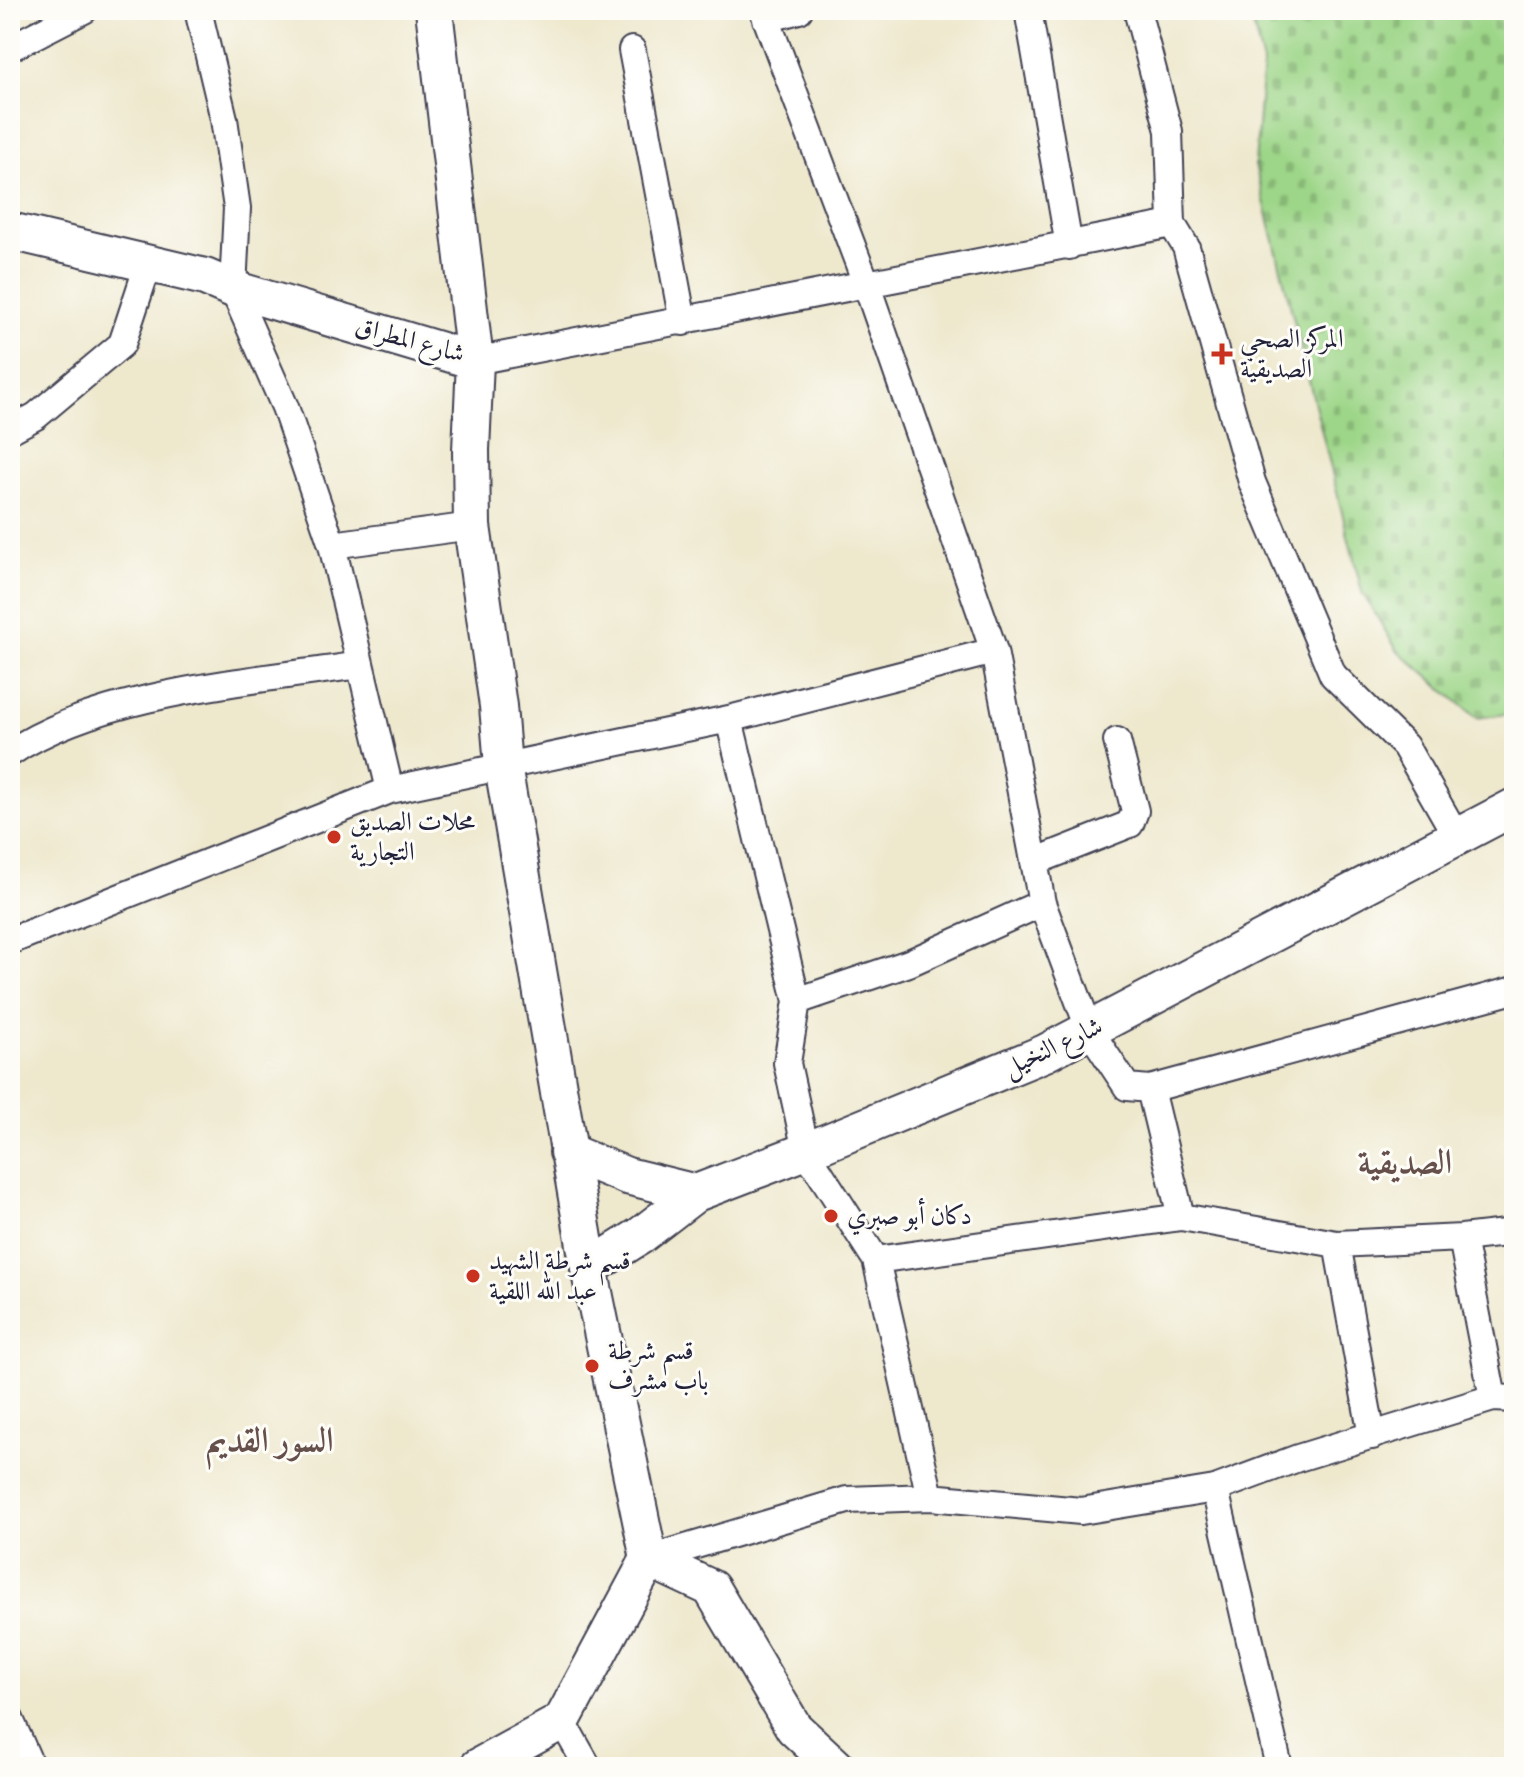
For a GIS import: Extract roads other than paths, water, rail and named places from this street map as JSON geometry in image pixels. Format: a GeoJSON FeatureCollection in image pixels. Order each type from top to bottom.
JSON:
{"type":"FeatureCollection","features":[{"type":"Feature","properties":{"kind":"street"},"geometry":{"type":"LineString","coordinates":[[10,48],[84,10]]}},
{"type":"Feature","properties":{"kind":"street"},"geometry":{"type":"LineString","coordinates":[[198,10],[224,119],[237,208],[233,289],[285,407],[332,545],[390,790]]}},
{"type":"Feature","properties":{"kind":"street","name":"شارع المطراق"},"geometry":{"type":"LineString","coordinates":[[10,231],[205,277],[233,289],[475,361],[434,10]]}},
{"type":"Feature","properties":{"kind":"street"},"geometry":{"type":"LineString","coordinates":[[799,10],[764,14],[866,283],[994,651],[1042,903],[1090,1031],[1127,1087],[1150,1089],[1514,990]]}},
{"type":"Feature","properties":{"kind":"street"},"geometry":{"type":"LineString","coordinates":[[1028,10],[1069,246]]}},
{"type":"Feature","properties":{"kind":"street"},"geometry":{"type":"LineString","coordinates":[[1137,10],[1169,131],[1172,224],[1186,247],[1252,482],[1333,675],[1405,746],[1457,837]]}},
{"type":"Feature","properties":{"kind":"street"},"geometry":{"type":"LineString","coordinates":[[632,50],[683,322]]}},
{"type":"Feature","properties":{"kind":"street"},"geometry":{"type":"LineString","coordinates":[[478,1767],[562,1721],[649,1559],[589,1268],[503,766],[498,706],[472,526],[475,361],[1172,224]]}},
{"type":"Feature","properties":{"kind":"street"},"geometry":{"type":"LineString","coordinates":[[10,430],[36,416],[122,344],[148,265]]}},
{"type":"Feature","properties":{"kind":"street"},"geometry":{"type":"LineString","coordinates":[[332,545],[472,526]]}},
{"type":"Feature","properties":{"kind":"street"},"geometry":{"type":"LineString","coordinates":[[11,936],[390,790],[729,719],[994,651]]}},
{"type":"Feature","properties":{"kind":"street"},"geometry":{"type":"LineString","coordinates":[[10,753],[26,742],[116,705],[360,665]]}},
{"type":"Feature","properties":{"kind":"street"},"geometry":{"type":"LineString","coordinates":[[729,719],[797,1001],[787,1063],[806,1151],[876,1260],[930,1497]]}},
{"type":"Feature","properties":{"kind":"street"},"geometry":{"type":"LineString","coordinates":[[1034,862],[1130,824],[1135,811],[1117,741]]}},
{"type":"Feature","properties":{"kind":"street","name":"شارع النخيل"},"geometry":{"type":"LineString","coordinates":[[589,1268],[640,1236],[696,1193],[1045,1053],[1514,807]]}},
{"type":"Feature","properties":{"kind":"street"},"geometry":{"type":"LineString","coordinates":[[797,1001],[909,963],[1042,903]]}},
{"type":"Feature","properties":{"kind":"street"},"geometry":{"type":"LineString","coordinates":[[1150,1089],[1181,1217]]}},
{"type":"Feature","properties":{"kind":"street"},"geometry":{"type":"LineString","coordinates":[[568,1152],[627,1176],[696,1193]]}},
{"type":"Feature","properties":{"kind":"street"},"geometry":{"type":"LineString","coordinates":[[876,1260],[1181,1217],[1337,1244],[1462,1238],[1514,1232]]}},
{"type":"Feature","properties":{"kind":"street"},"geometry":{"type":"LineString","coordinates":[[649,1559],[847,1500],[930,1497],[1081,1511],[1215,1489],[1298,1458],[1503,1398],[1462,1238]]}},
{"type":"Feature","properties":{"kind":"street"},"geometry":{"type":"LineString","coordinates":[[1337,1244],[1372,1436]]}},
{"type":"Feature","properties":{"kind":"street"},"geometry":{"type":"LineString","coordinates":[[1215,1489],[1279,1767]]}},
{"type":"Feature","properties":{"kind":"street"},"geometry":{"type":"LineString","coordinates":[[649,1559],[711,1588],[794,1728],[836,1767]]}},
{"type":"Feature","properties":{"kind":"street"},"geometry":{"type":"LineString","coordinates":[[10,1719],[31,1767]]}},
{"type":"Feature","properties":{"kind":"street"},"geometry":{"type":"LineString","coordinates":[[562,1721],[588,1767]]}},
{"type":"Feature","properties":{"kind":"place","name":"المركز الصحي الصديقية"},"geometry":{"type":"Point","coordinates":[1222,354]}},
{"type":"Feature","properties":{"kind":"place","name":"محلات الصديق التجارية"},"geometry":{"type":"Point","coordinates":[334,837]}},
{"type":"Feature","properties":{"kind":"place","name":"دكان أبو صبري"},"geometry":{"type":"Point","coordinates":[831,1216]}},
{"type":"Feature","properties":{"kind":"place","name":"قسم شرطة الشهيد عبد الله اللقية"},"geometry":{"type":"Point","coordinates":[473,1276]}},
{"type":"Feature","properties":{"kind":"place","name":"قسم شرطة باب مشرف"},"geometry":{"type":"Point","coordinates":[592,1366]}},
{"type":"Feature","properties":{"kind":"district","name":"الصديقية"},"geometry":{"type":"Point","coordinates":[1405,1162]}},
{"type":"Feature","properties":{"kind":"district","name":"السور القديم"},"geometry":{"type":"Point","coordinates":[270,1440]}}]}
